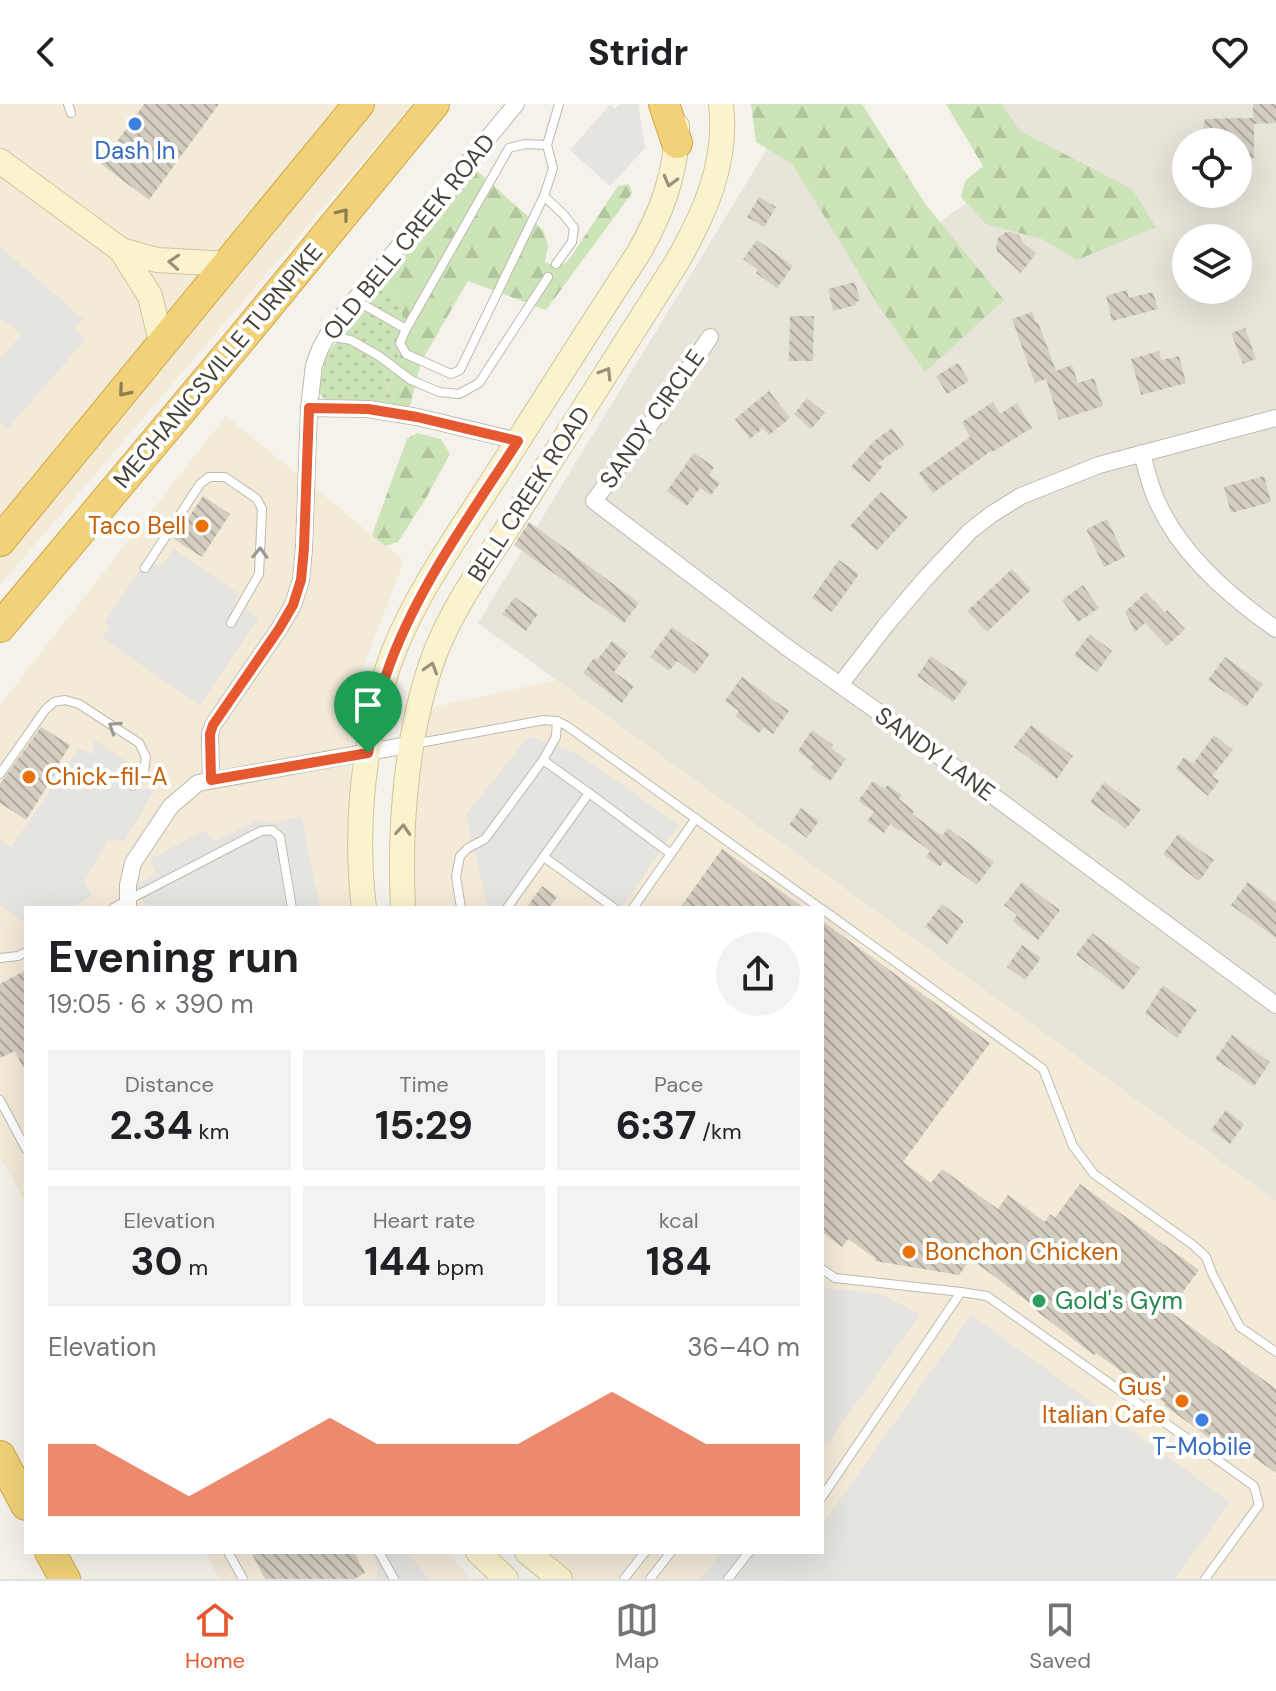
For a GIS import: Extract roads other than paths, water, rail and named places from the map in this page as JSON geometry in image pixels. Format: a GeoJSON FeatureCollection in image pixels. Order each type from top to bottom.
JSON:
{"type":"FeatureCollection","features":[{"type":"Feature","properties":{"kind":"highway"},"geometry":{"type":"LineString","coordinates":[[0,541],[359,104]]}},
{"type":"Feature","properties":{"kind":"highway","name":"MECHANICSVILLE TURNPIKE"},"geometry":{"type":"LineString","coordinates":[[0,627],[434,104]]}},
{"type":"Feature","properties":{"kind":"highway"},"geometry":{"type":"LineString","coordinates":[[386,161],[454,104]]}},
{"type":"Feature","properties":{"kind":"highway"},"geometry":{"type":"LineString","coordinates":[[664,104],[677,143]]}},
{"type":"Feature","properties":{"kind":"highway"},"geometry":{"type":"LineString","coordinates":[[0,531],[87,436]]}},
{"type":"Feature","properties":{"kind":"highway"},"geometry":{"type":"LineString","coordinates":[[0,633],[49,570]]}},
{"type":"Feature","properties":{"kind":"highway"},"geometry":{"type":"LineString","coordinates":[[0,1456],[24,1501]]}},
{"type":"Feature","properties":{"kind":"highway"},"geometry":{"type":"LineString","coordinates":[[51,1554],[65,1579]]}},
{"type":"Feature","properties":{"kind":"main road","name":"BELL CREEK ROAD"},"geometry":{"type":"LineString","coordinates":[[364,906],[360,856],[362,801],[368,753],[384,679],[396,647],[436,570],[652,230],[670,183],[677,143],[676,104]]}},
{"type":"Feature","properties":{"kind":"main road","name":"BELL CREEK ROAD"},"geometry":{"type":"LineString","coordinates":[[403,906],[405,799],[413,744],[435,654],[466,594],[677,262],[705,208],[715,180],[721,154],[721,104]]}},
{"type":"Feature","properties":{"kind":"main road"},"geometry":{"type":"LineString","coordinates":[[0,161],[121,250],[157,260],[228,264]]}},
{"type":"Feature","properties":{"kind":"main road"},"geometry":{"type":"LineString","coordinates":[[121,250],[150,296],[162,346]]}},
{"type":"Feature","properties":{"kind":"main road"},"geometry":{"type":"LineString","coordinates":[[480,1554],[506,1579]]}},
{"type":"Feature","properties":{"kind":"main road"},"geometry":{"type":"LineString","coordinates":[[529,1554],[560,1579]]}},
{"type":"Feature","properties":{"kind":"street","name":"OLD BELL CREEK ROAD"},"geometry":{"type":"LineString","coordinates":[[211,780],[210,734],[213,725],[279,629],[293,605],[301,580],[309,408],[314,365],[320,349],[355,300],[516,104]]}},
{"type":"Feature","properties":{"kind":"street","name":"SANDY CIRCLE"},"geometry":{"type":"LineString","coordinates":[[594,501],[710,337]]}},
{"type":"Feature","properties":{"kind":"street"},"geometry":{"type":"LineString","coordinates":[[309,408],[368,409],[518,441]]}},
{"type":"Feature","properties":{"kind":"street"},"geometry":{"type":"LineString","coordinates":[[840,685],[886,625],[970,531],[1021,496],[1099,465],[1276,418]]}},
{"type":"Feature","properties":{"kind":"street"},"geometry":{"type":"LineString","coordinates":[[1142,453],[1156,500],[1187,549],[1225,588],[1276,629]]}},
{"type":"Feature","properties":{"kind":"street","name":"SANDY LANE"},"geometry":{"type":"LineString","coordinates":[[594,501],[785,646],[1276,1005]]}},
{"type":"Feature","properties":{"kind":"street"},"geometry":{"type":"LineString","coordinates":[[123,906],[133,863],[171,806],[198,783],[413,744]]}},
{"type":"Feature","properties":{"kind":"lane"},"geometry":{"type":"LineString","coordinates":[[547,145],[525,144],[509,148],[406,329],[400,343],[406,354],[451,374],[460,370],[544,196],[553,168],[547,145],[559,104]]}},
{"type":"Feature","properties":{"kind":"lane"},"geometry":{"type":"LineString","coordinates":[[544,196],[574,228],[572,242],[556,264]]}},
{"type":"Feature","properties":{"kind":"lane"},"geometry":{"type":"LineString","coordinates":[[327,336],[351,340],[411,380],[439,392],[459,394],[479,383],[548,277]]}},
{"type":"Feature","properties":{"kind":"lane"},"geometry":{"type":"LineString","coordinates":[[355,300],[406,329]]}},
{"type":"Feature","properties":{"kind":"lane"},"geometry":{"type":"LineString","coordinates":[[145,568],[200,484],[209,477],[225,477],[257,499],[262,509],[259,574],[231,623]]}},
{"type":"Feature","properties":{"kind":"lane"},"geometry":{"type":"LineString","coordinates":[[0,774],[45,710],[54,702],[65,700],[79,704],[139,743],[146,757],[144,771],[133,786]]}},
{"type":"Feature","properties":{"kind":"lane"},"geometry":{"type":"LineString","coordinates":[[413,744],[544,720],[557,721],[817,906]]}},
{"type":"Feature","properties":{"kind":"lane"},"geometry":{"type":"LineString","coordinates":[[461,906],[456,877],[460,856],[485,839],[543,760],[556,737],[557,721]]}},
{"type":"Feature","properties":{"kind":"lane"},"geometry":{"type":"LineString","coordinates":[[543,760],[671,854]]}},
{"type":"Feature","properties":{"kind":"lane"},"geometry":{"type":"LineString","coordinates":[[508,906],[589,793]]}},
{"type":"Feature","properties":{"kind":"lane"},"geometry":{"type":"LineString","coordinates":[[634,906],[696,818]]}},
{"type":"Feature","properties":{"kind":"lane"},"geometry":{"type":"LineString","coordinates":[[123,906],[261,831],[272,830],[280,837],[292,906]]}},
{"type":"Feature","properties":{"kind":"lane"},"geometry":{"type":"LineString","coordinates":[[544,857],[611,906]]}},
{"type":"Feature","properties":{"kind":"lane"},"geometry":{"type":"LineString","coordinates":[[824,911],[1043,1069],[1073,1146],[1094,1174],[1206,1257],[1240,1327],[1276,1352]]}},
{"type":"Feature","properties":{"kind":"lane"},"geometry":{"type":"LineString","coordinates":[[0,958],[24,953]]}},
{"type":"Feature","properties":{"kind":"lane"},"geometry":{"type":"LineString","coordinates":[[0,1100],[24,1145]]}},
{"type":"Feature","properties":{"kind":"lane"},"geometry":{"type":"LineString","coordinates":[[824,1270],[835,1278],[987,1296],[1254,1486],[1259,1505],[1205,1579]]}},
{"type":"Feature","properties":{"kind":"lane"},"geometry":{"type":"LineString","coordinates":[[824,1494],[961,1292]]}},
{"type":"Feature","properties":{"kind":"lane"},"geometry":{"type":"LineString","coordinates":[[229,1554],[243,1579]]}},
{"type":"Feature","properties":{"kind":"lane"},"geometry":{"type":"LineString","coordinates":[[380,1554],[394,1579]]}},
{"type":"Feature","properties":{"kind":"lane"},"geometry":{"type":"LineString","coordinates":[[624,1579],[643,1554]]}},
{"type":"Feature","properties":{"kind":"lane"},"geometry":{"type":"LineString","coordinates":[[650,1579],[669,1554]]}},
{"type":"Feature","properties":{"kind":"lane"},"geometry":{"type":"LineString","coordinates":[[728,1579],[747,1554]]}},
{"type":"Feature","properties":{"kind":"place","name":"Dash In"},"geometry":{"type":"Point","coordinates":[135,124]}},
{"type":"Feature","properties":{"kind":"place","name":"Taco Bell"},"geometry":{"type":"Point","coordinates":[202,526]}},
{"type":"Feature","properties":{"kind":"place","name":"Chick-fil-A"},"geometry":{"type":"Point","coordinates":[29,777]}},
{"type":"Feature","properties":{"kind":"place","name":"Bonchon Chicken"},"geometry":{"type":"Point","coordinates":[909,1252]}},
{"type":"Feature","properties":{"kind":"place","name":"Gold's Gym"},"geometry":{"type":"Point","coordinates":[1039,1301]}},
{"type":"Feature","properties":{"kind":"place","name":"Gus' Italian Cafe"},"geometry":{"type":"Point","coordinates":[1182,1401]}},
{"type":"Feature","properties":{"kind":"place","name":"T-Mobile"},"geometry":{"type":"Point","coordinates":[1202,1420]}}]}
